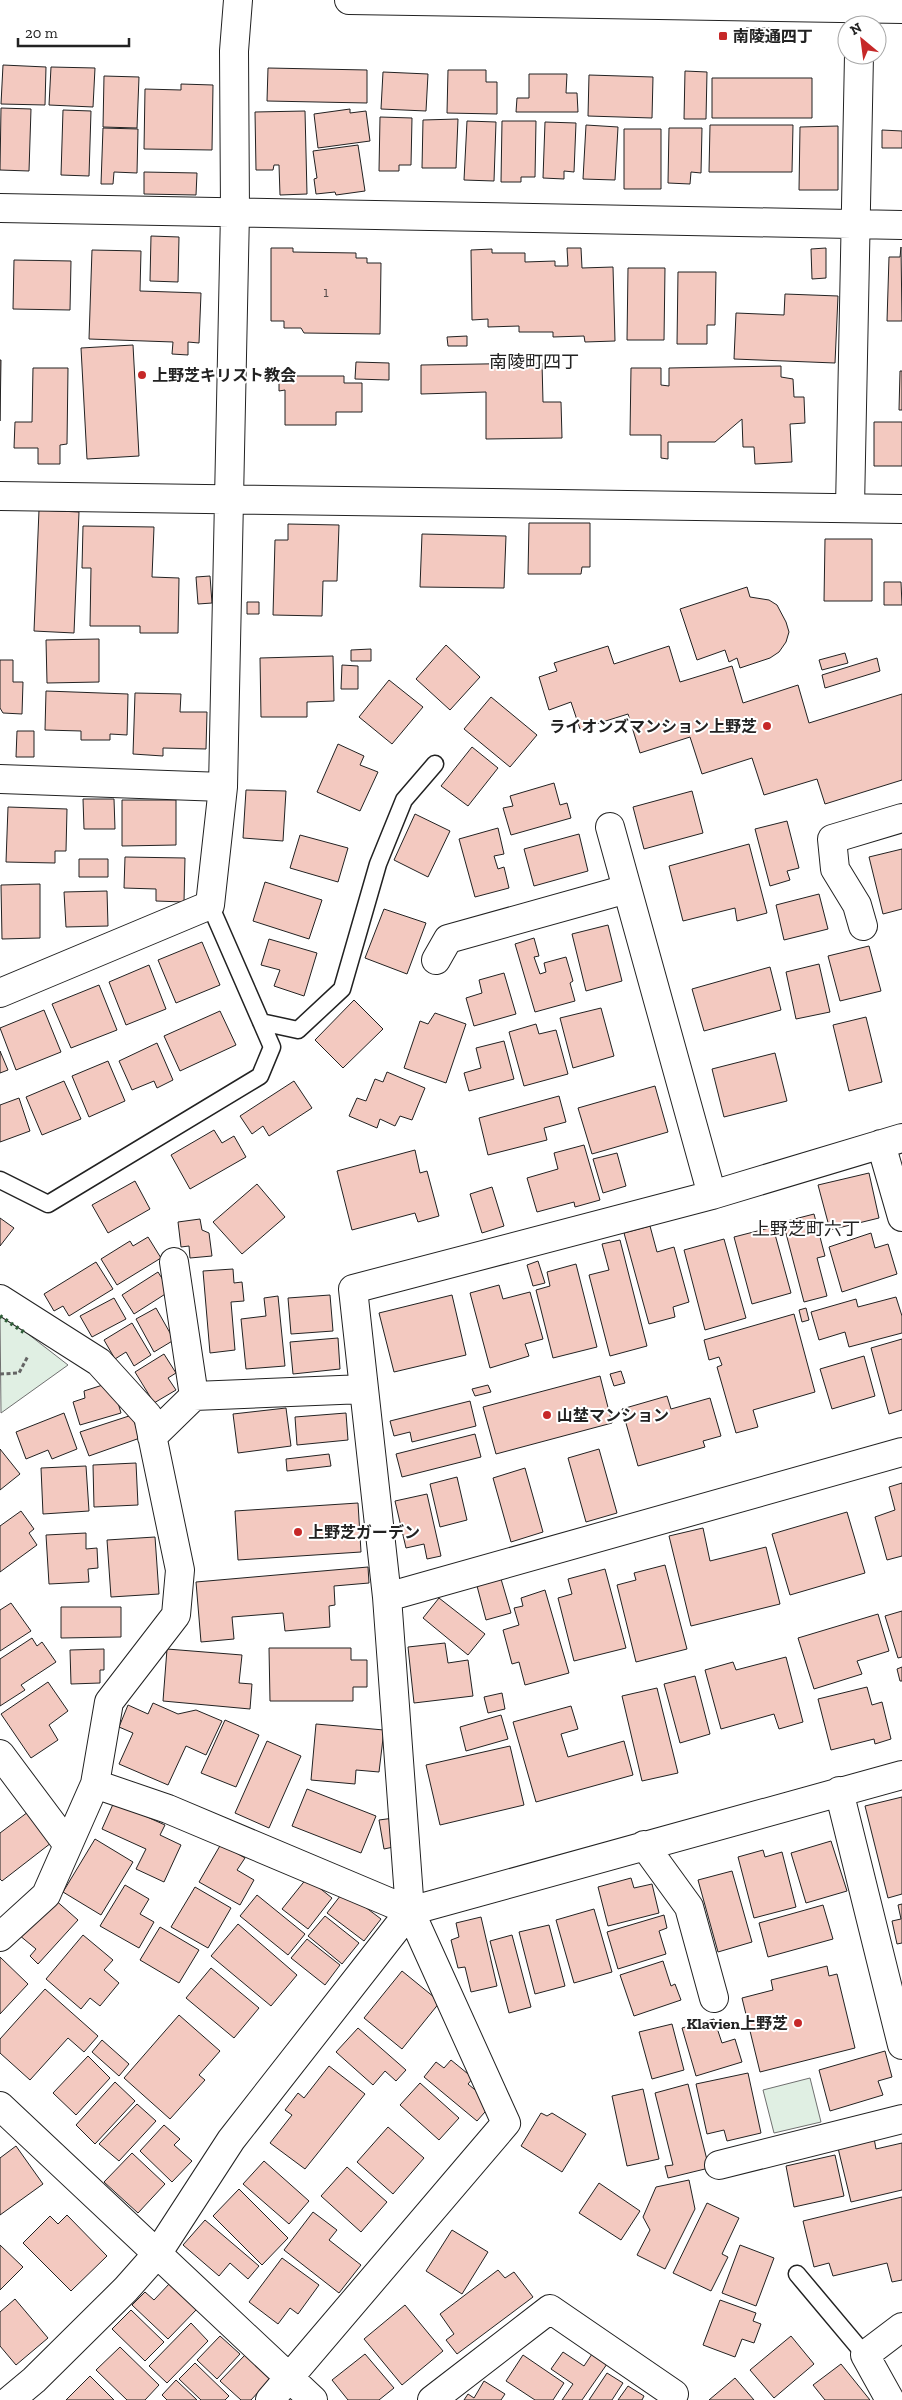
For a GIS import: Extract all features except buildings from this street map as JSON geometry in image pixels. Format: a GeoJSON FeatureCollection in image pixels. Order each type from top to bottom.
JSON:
{"type":"FeatureCollection","features":[{"type":"Feature","properties":{"kind":"street"},"geometry":{"type":"LineString","coordinates":[[0,993],[210,905],[223,787],[235,212],[234,51],[238,0]]}},
{"type":"Feature","properties":{"kind":"street"},"geometry":{"type":"LineString","coordinates":[[349,0],[837,16]]}},
{"type":"Feature","properties":{"kind":"street"},"geometry":{"type":"LineString","coordinates":[[872,15],[902,10]]}},
{"type":"Feature","properties":{"kind":"street"},"geometry":{"type":"LineString","coordinates":[[850,508],[859,65]]}},
{"type":"Feature","properties":{"kind":"street"},"geometry":{"type":"LineString","coordinates":[[0,208],[902,225]]}},
{"type":"Feature","properties":{"kind":"street"},"geometry":{"type":"LineString","coordinates":[[0,496],[902,509]]}},
{"type":"Feature","properties":{"kind":"street"},"geometry":{"type":"LineString","coordinates":[[0,779],[223,787]]}},
{"type":"Feature","properties":{"kind":"street"},"geometry":{"type":"LineString","coordinates":[[863,926],[857,905],[836,869],[832,839],[902,818]]}},
{"type":"Feature","properties":{"kind":"street"},"geometry":{"type":"LineString","coordinates":[[610,827],[712,1195]]}},
{"type":"Feature","properties":{"kind":"street"},"geometry":{"type":"LineString","coordinates":[[436,960],[448,940],[627,889]]}},
{"type":"Feature","properties":{"kind":"street"},"geometry":{"type":"LineString","coordinates":[[270,2400],[291,2378],[506,2123],[410,1911],[387,1597],[353,1289],[712,1195],[892,1141],[902,1217]]}},
{"type":"Feature","properties":{"kind":"street"},"geometry":{"type":"LineString","coordinates":[[174,1262],[194,1396]]}},
{"type":"Feature","properties":{"kind":"street"},"geometry":{"type":"LineString","coordinates":[[0,1299],[99,1362],[148,1416],[180,1570],[176,1615],[109,1702],[95,1784],[46,1895],[0,1937]]}},
{"type":"Feature","properties":{"kind":"street"},"geometry":{"type":"LineString","coordinates":[[152,1437],[194,1396],[364,1389]]}},
{"type":"Feature","properties":{"kind":"street"},"geometry":{"type":"LineString","coordinates":[[387,1597],[902,1452]]}},
{"type":"Feature","properties":{"kind":"street"},"geometry":{"type":"LineString","coordinates":[[0,1754],[68,1845]]}},
{"type":"Feature","properties":{"kind":"street"},"geometry":{"type":"LineString","coordinates":[[10,2400],[47,2367],[126,2289],[157,2254],[231,2140],[410,1911],[902,1775]]}},
{"type":"Feature","properties":{"kind":"street"},"geometry":{"type":"LineString","coordinates":[[95,1784],[168,1809],[410,1911]]}},
{"type":"Feature","properties":{"kind":"street"},"geometry":{"type":"LineString","coordinates":[[839,1791],[902,2045]]}},
{"type":"Feature","properties":{"kind":"street"},"geometry":{"type":"LineString","coordinates":[[644,1845],[689,1906],[714,1998]]}},
{"type":"Feature","properties":{"kind":"street"},"geometry":{"type":"LineString","coordinates":[[0,2106],[313,2400]]}},
{"type":"Feature","properties":{"kind":"street"},"geometry":{"type":"LineString","coordinates":[[719,2165],[902,2119]]}},
{"type":"Feature","properties":{"kind":"street"},"geometry":{"type":"LineString","coordinates":[[432,2400],[550,2309],[674,2394]]}},
{"type":"Feature","properties":{"kind":"street"},"geometry":{"type":"LineString","coordinates":[[890,2400],[865,2356],[902,2327]]}},
{"type":"Feature","properties":{"kind":"lane"},"geometry":{"type":"LineString","coordinates":[[261,1022],[298,1030],[342,989],[378,864],[404,800],[435,764]]}},
{"type":"Feature","properties":{"kind":"lane"},"geometry":{"type":"LineString","coordinates":[[0,1180],[48,1204],[260,1076],[272,1046],[210,905]]}},
{"type":"Feature","properties":{"kind":"lane"},"geometry":{"type":"LineString","coordinates":[[797,2274],[865,2356]]}},
{"type":"Feature","properties":{"kind":"path"},"geometry":{"type":"LineString","coordinates":[[0,1374],[20,1373],[31,1351]]}},
{"type":"Feature","properties":{"kind":"green space"},"geometry":{"type":"Polygon","coordinates":[[[0,1316],[19,1327],[68,1365],[1,1413],[0,1316]]]}},
{"type":"Feature","properties":{"kind":"green space"},"geometry":{"type":"Polygon","coordinates":[[[810,2078],[821,2122],[774,2133],[763,2090],[810,2078]]]}},
{"type":"Feature","properties":{"kind":"hedge"},"geometry":{"type":"LineString","coordinates":[[0,1316],[25,1333]]}},
{"type":"Feature","properties":{"kind":"place","name":"南陵通四丁"},"geometry":{"type":"Point","coordinates":[723,36]}},
{"type":"Feature","properties":{"kind":"place","name":"上野芝キリスト教会"},"geometry":{"type":"Point","coordinates":[142,375]}},
{"type":"Feature","properties":{"kind":"place","name":"ライオンズマンション上野芝"},"geometry":{"type":"Point","coordinates":[767,726]}},
{"type":"Feature","properties":{"kind":"place","name":"山埜マンション"},"geometry":{"type":"Point","coordinates":[547,1415]}},
{"type":"Feature","properties":{"kind":"place","name":"上野芝ガーデン"},"geometry":{"type":"Point","coordinates":[298,1532]}},
{"type":"Feature","properties":{"kind":"place","name":"Klavien上野芝"},"geometry":{"type":"Point","coordinates":[798,2023]}},
{"type":"Feature","properties":{"kind":"district","name":"南陵町四丁"},"geometry":{"type":"Point","coordinates":[534,362]}},
{"type":"Feature","properties":{"kind":"district","name":"上野芝町六丁"},"geometry":{"type":"Point","coordinates":[806,1229]}}]}
